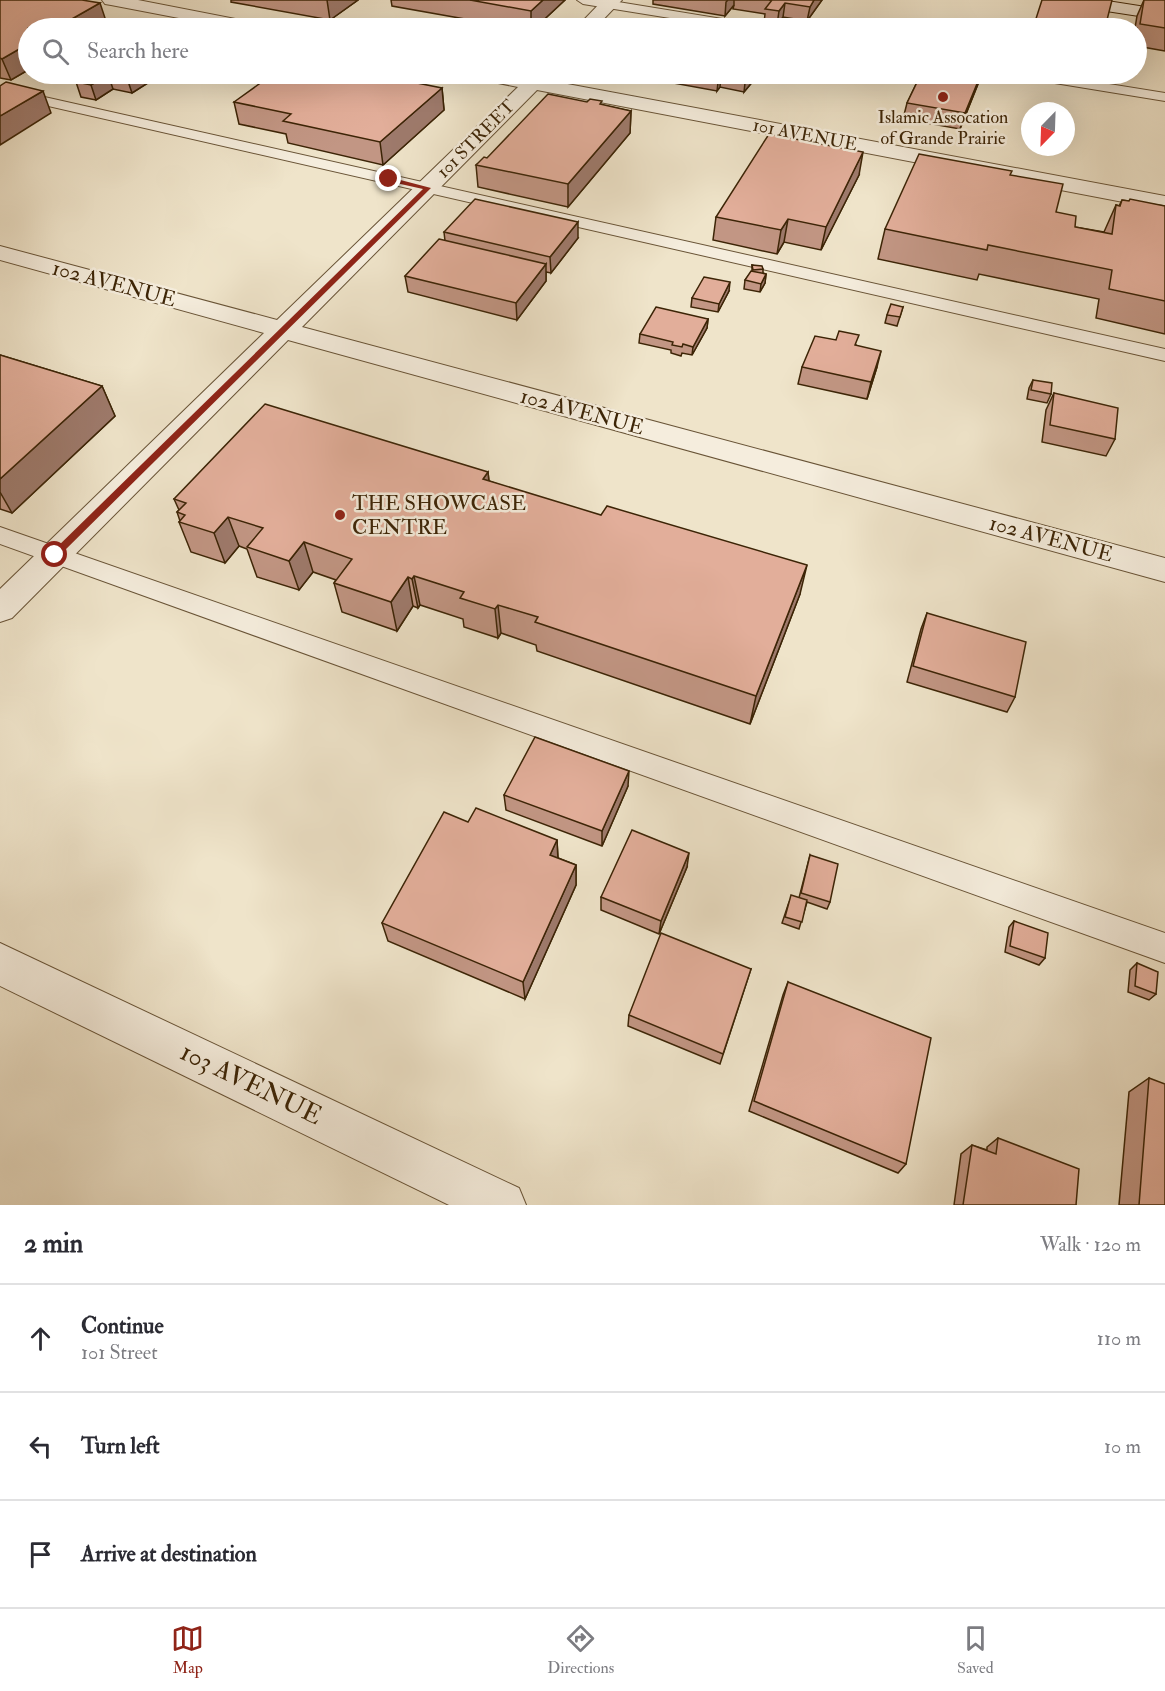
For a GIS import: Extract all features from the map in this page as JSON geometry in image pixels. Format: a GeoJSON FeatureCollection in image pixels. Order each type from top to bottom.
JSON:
{"type":"FeatureCollection","features":[{"type":"Feature","properties":{"kind":"street"},"geometry":{"type":"LineString","coordinates":[[111,0],[204,18]]}},
{"type":"Feature","properties":{"kind":"street"},"geometry":{"type":"LineString","coordinates":[[1067,0],[1165,15]]}},
{"type":"Feature","properties":{"kind":"street"},"geometry":{"type":"LineString","coordinates":[[595,18],[611,2]]}},
{"type":"Feature","properties":{"kind":"street","name":"101 STREET"},"geometry":{"type":"LineString","coordinates":[[0,609],[532,84]]}},
{"type":"Feature","properties":{"kind":"street","name":"101 AVENUE"},"geometry":{"type":"LineString","coordinates":[[562,84],[1165,203]]}},
{"type":"Feature","properties":{"kind":"street","name":"102 AVENUE"},"geometry":{"type":"LineString","coordinates":[[0,253],[1165,570]]}},
{"type":"Feature","properties":{"kind":"street","name":"103 AVENUE"},"geometry":{"type":"LineString","coordinates":[[0,964],[502,1205]]}},
{"type":"Feature","properties":{"kind":"lane"},"geometry":{"type":"LineString","coordinates":[[583,0],[611,2],[698,18]]}},
{"type":"Feature","properties":{"kind":"lane"},"geometry":{"type":"LineString","coordinates":[[1085,84],[1165,97]]}},
{"type":"Feature","properties":{"kind":"lane"},"geometry":{"type":"LineString","coordinates":[[0,91],[1165,355]]}},
{"type":"Feature","properties":{"kind":"lane"},"geometry":{"type":"LineString","coordinates":[[0,535],[1165,948]]}},
{"type":"Feature","properties":{"kind":"building"},"geometry":{"type":"Polygon","coordinates":[[[0,0],[82,0],[100,3],[74,18],[18,18],[18,50],[0,58],[0,0]]]}},
{"type":"Feature","properties":{"kind":"building"},"geometry":{"type":"Polygon","coordinates":[[[470,0],[543,0],[531,11],[470,0]]]}},
{"type":"Feature","properties":{"kind":"building"},"geometry":{"type":"Polygon","coordinates":[[[772,0],[814,0],[810,7],[785,3],[779,11],[765,9],[772,0]]]}},
{"type":"Feature","properties":{"kind":"building"},"geometry":{"type":"Polygon","coordinates":[[[1042,0],[1112,0],[1108,18],[1036,18],[1042,0]]]}},
{"type":"Feature","properties":{"kind":"building"},"geometry":{"type":"Polygon","coordinates":[[[1144,0],[1165,0],[1165,28],[1147,25],[1147,18],[1141,18],[1144,0]]]}},
{"type":"Feature","properties":{"kind":"building"},"geometry":{"type":"Polygon","coordinates":[[[6,82],[43,91],[0,116],[0,86],[6,82]]]}},
{"type":"Feature","properties":{"kind":"building"},"geometry":{"type":"Polygon","coordinates":[[[259,84],[422,84],[442,88],[380,142],[283,121],[291,114],[234,102],[259,84]]]}},
{"type":"Feature","properties":{"kind":"building"},"geometry":{"type":"Polygon","coordinates":[[[916,84],[977,84],[965,113],[907,103],[916,84]]]}},
{"type":"Feature","properties":{"kind":"building"},"geometry":{"type":"Polygon","coordinates":[[[548,94],[587,102],[590,99],[602,101],[600,104],[631,111],[568,184],[476,165],[484,157],[487,158],[548,94]]]}},
{"type":"Feature","properties":{"kind":"building"},"geometry":{"type":"Polygon","coordinates":[[[769,134],[863,152],[826,227],[788,219],[781,230],[716,217],[769,134]]]}},
{"type":"Feature","properties":{"kind":"building"},"geometry":{"type":"Polygon","coordinates":[[[919,154],[1012,171],[1010,175],[1063,184],[1056,212],[1076,216],[1075,227],[1112,234],[1116,205],[1120,206],[1122,200],[1129,201],[1130,199],[1165,206],[1165,301],[1109,289],[1112,270],[988,245],[987,250],[885,229],[919,154]]]}},
{"type":"Feature","properties":{"kind":"building"},"geometry":{"type":"Polygon","coordinates":[[[475,199],[578,222],[550,257],[444,232],[475,199]]]}},
{"type":"Feature","properties":{"kind":"building"},"geometry":{"type":"Polygon","coordinates":[[[439,239],[546,264],[516,303],[405,276],[439,239]]]}},
{"type":"Feature","properties":{"kind":"building"},"geometry":{"type":"Polygon","coordinates":[[[752,265],[762,266],[763,269],[753,270],[752,265]]]}},
{"type":"Feature","properties":{"kind":"building"},"geometry":{"type":"Polygon","coordinates":[[[751,271],[766,274],[761,284],[745,280],[751,271]]]}},
{"type":"Feature","properties":{"kind":"building"},"geometry":{"type":"Polygon","coordinates":[[[704,277],[730,282],[719,304],[692,298],[704,277]]]}},
{"type":"Feature","properties":{"kind":"building"},"geometry":{"type":"Polygon","coordinates":[[[891,304],[903,307],[900,317],[887,315],[891,304]]]}},
{"type":"Feature","properties":{"kind":"building"},"geometry":{"type":"Polygon","coordinates":[[[656,307],[708,319],[693,347],[683,344],[682,347],[672,345],[673,342],[640,334],[656,307]]]}},
{"type":"Feature","properties":{"kind":"building"},"geometry":{"type":"Polygon","coordinates":[[[839,331],[859,335],[855,345],[881,351],[871,382],[802,367],[815,336],[836,340],[839,331]]]}},
{"type":"Feature","properties":{"kind":"building"},"geometry":{"type":"Polygon","coordinates":[[[0,355],[102,386],[0,479],[0,355]]]}},
{"type":"Feature","properties":{"kind":"building"},"geometry":{"type":"Polygon","coordinates":[[[1033,380],[1052,383],[1051,394],[1031,390],[1033,380]]]}},
{"type":"Feature","properties":{"kind":"building"},"geometry":{"type":"Polygon","coordinates":[[[1054,393],[1118,408],[1115,439],[1050,425],[1054,393]]]}},
{"type":"Feature","properties":{"kind":"building"},"geometry":{"type":"Polygon","coordinates":[[[265,404],[488,472],[483,479],[601,515],[607,506],[807,565],[756,696],[535,622],[538,617],[498,605],[495,609],[460,598],[464,592],[414,576],[412,579],[408,577],[391,602],[334,583],[352,559],[304,542],[289,561],[247,547],[263,528],[228,517],[214,533],[179,522],[185,515],[177,512],[186,503],[174,499],[265,404]]]}},
{"type":"Feature","properties":{"kind":"building"},"geometry":{"type":"Polygon","coordinates":[[[927,613],[1026,642],[1015,697],[913,666],[927,613]]]}},
{"type":"Feature","properties":{"kind":"building"},"geometry":{"type":"Polygon","coordinates":[[[535,737],[629,771],[602,831],[504,795],[535,737]]]}},
{"type":"Feature","properties":{"kind":"building"},"geometry":{"type":"Polygon","coordinates":[[[476,808],[557,840],[550,855],[576,865],[523,982],[382,923],[444,812],[468,822],[476,808]]]}},
{"type":"Feature","properties":{"kind":"building"},"geometry":{"type":"Polygon","coordinates":[[[632,830],[689,853],[661,921],[601,897],[632,830]]]}},
{"type":"Feature","properties":{"kind":"building"},"geometry":{"type":"Polygon","coordinates":[[[810,855],[838,864],[830,902],[801,893],[810,855]]]}},
{"type":"Feature","properties":{"kind":"building"},"geometry":{"type":"Polygon","coordinates":[[[791,895],[807,900],[802,922],[785,917],[791,895]]]}},
{"type":"Feature","properties":{"kind":"building"},"geometry":{"type":"Polygon","coordinates":[[[1014,921],[1048,933],[1045,958],[1010,946],[1014,921]]]}},
{"type":"Feature","properties":{"kind":"building"},"geometry":{"type":"Polygon","coordinates":[[[661,933],[751,969],[723,1054],[629,1015],[661,933]]]}},
{"type":"Feature","properties":{"kind":"building"},"geometry":{"type":"Polygon","coordinates":[[[1137,963],[1158,972],[1156,994],[1135,986],[1137,963]]]}},
{"type":"Feature","properties":{"kind":"building"},"geometry":{"type":"Polygon","coordinates":[[[788,982],[931,1038],[906,1164],[754,1101],[788,982]]]}},
{"type":"Feature","properties":{"kind":"building"},"geometry":{"type":"Polygon","coordinates":[[[1149,1078],[1165,1084],[1165,1205],[1139,1205],[1149,1078]]]}},
{"type":"Feature","properties":{"kind":"building"},"geometry":{"type":"Polygon","coordinates":[[[998,1138],[1079,1169],[1076,1205],[963,1205],[972,1145],[996,1154],[998,1138]]]}},
{"type":"Feature","properties":{"kind":"place","name":"Islamic Assocation of Grande Prairie"},"geometry":{"type":"Point","coordinates":[943,97]}},
{"type":"Feature","properties":{"kind":"place","name":"THE SHOWCASE CENTRE"},"geometry":{"type":"Point","coordinates":[340,515]}},
{"type":"Feature","properties":{"kind":"route"},"geometry":{"type":"LineString","coordinates":[[55,555],[428,188],[389,179]]}}]}
